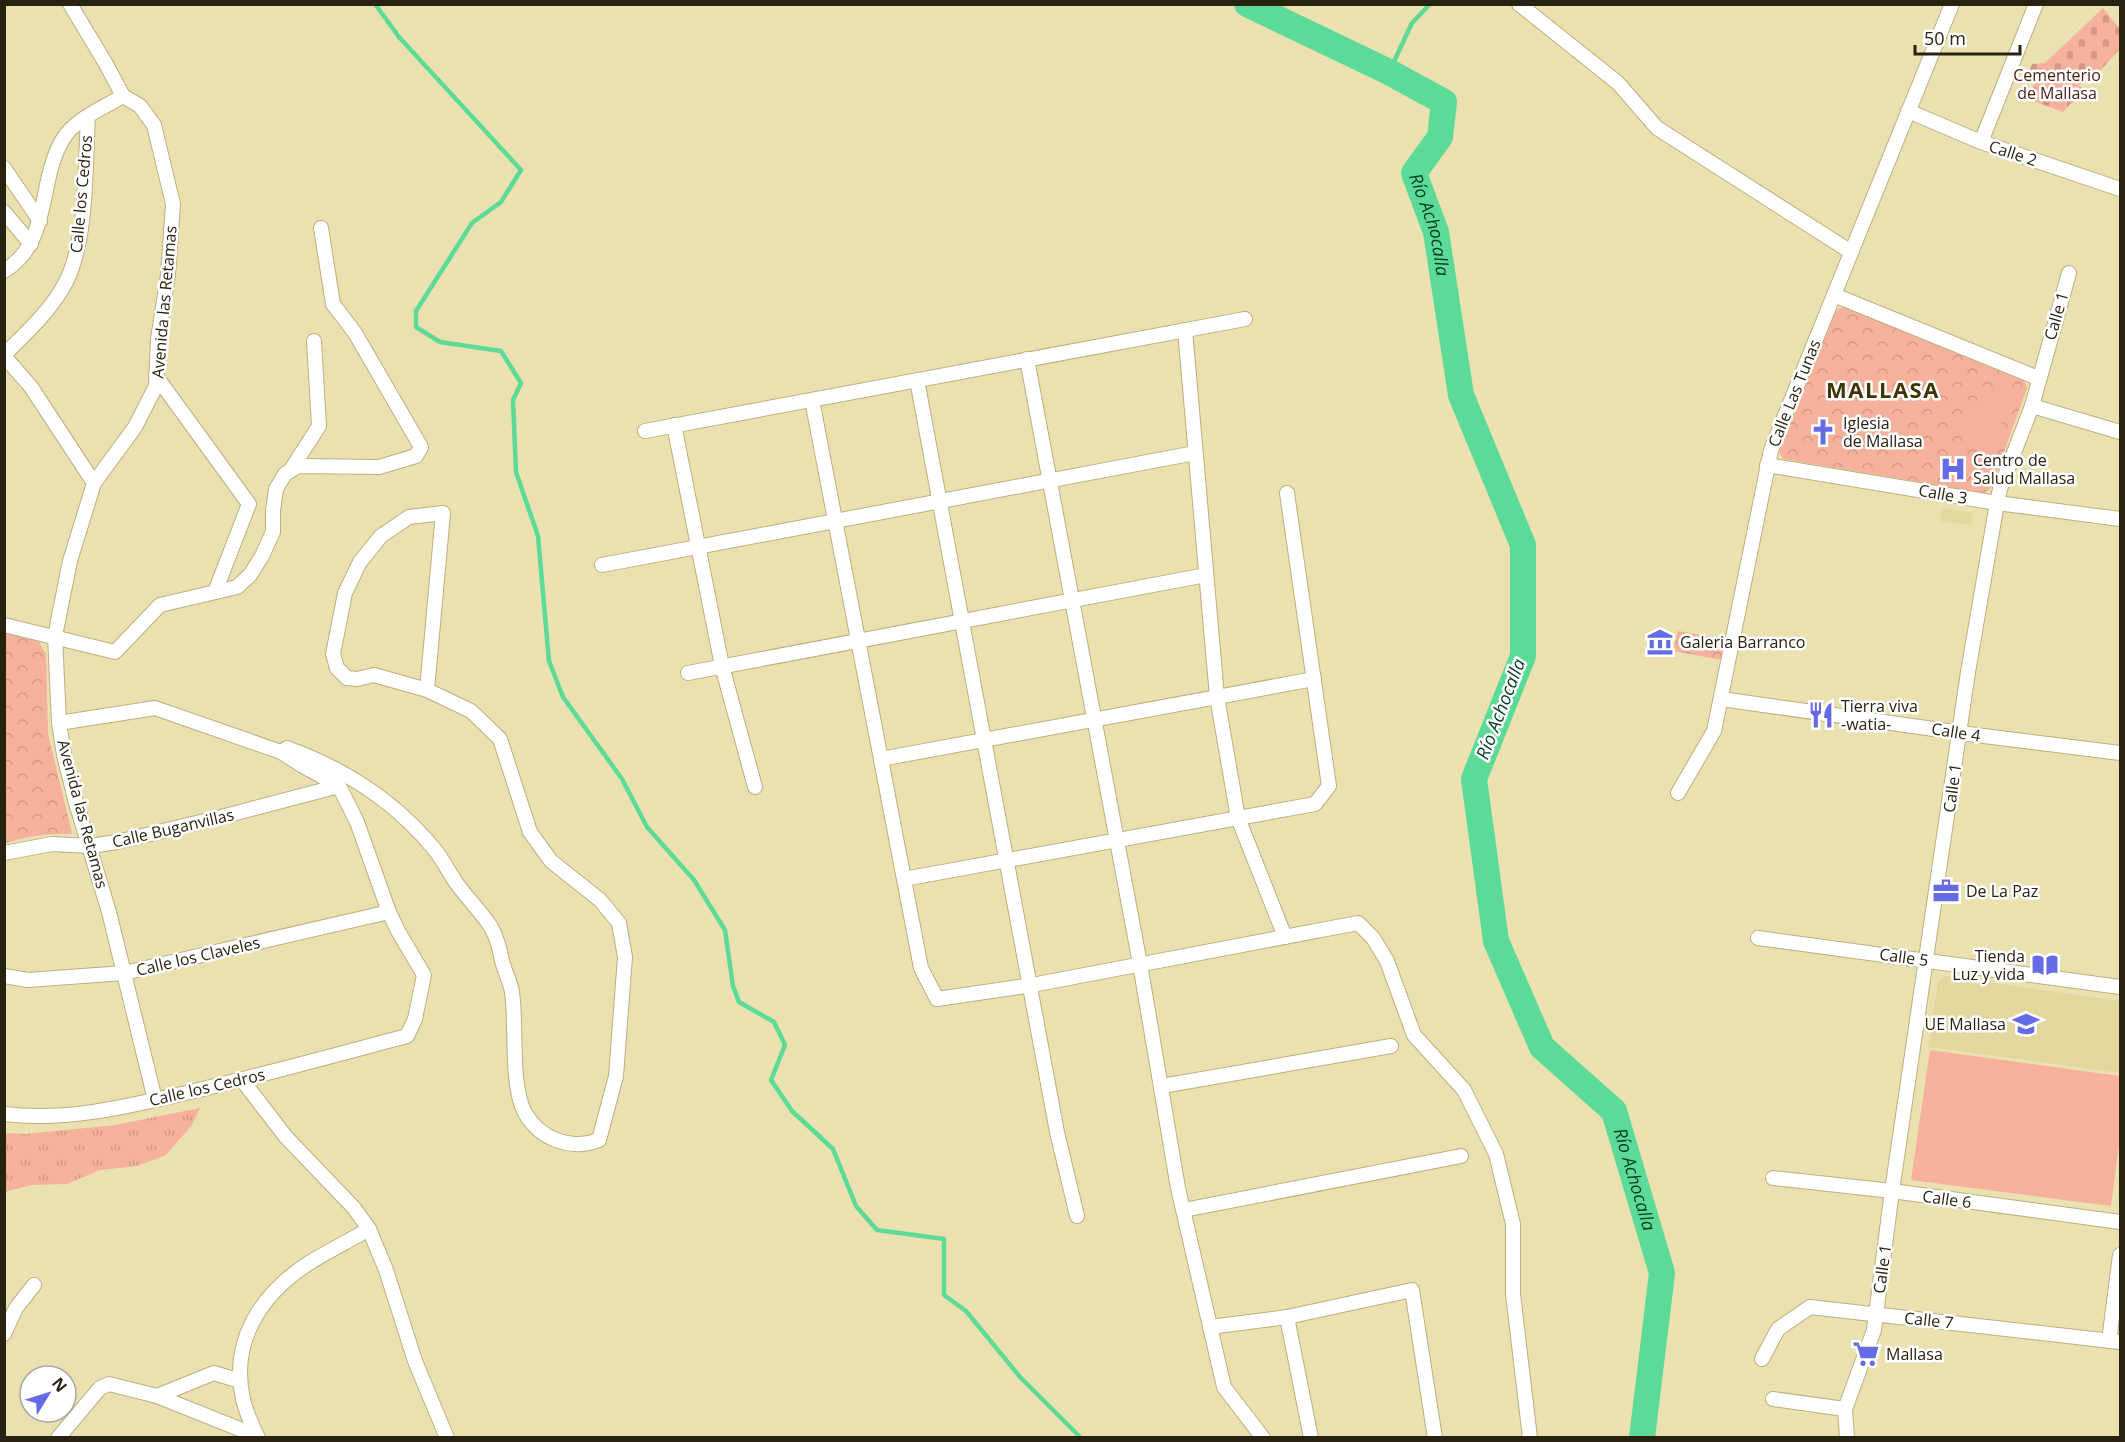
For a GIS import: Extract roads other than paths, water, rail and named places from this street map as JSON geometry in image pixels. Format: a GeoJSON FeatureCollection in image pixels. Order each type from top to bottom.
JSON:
{"type":"FeatureCollection","features":[{"type":"Feature","properties":{"kind":"street"},"geometry":{"type":"LineString","coordinates":[[1519,4],[1618,83],[1657,128],[1851,252]]}},
{"type":"Feature","properties":{"kind":"street","name":"Calle Las Tunas"},"geometry":{"type":"LineString","coordinates":[[1678,793],[1714,731],[1771,450],[1952,4]]}},
{"type":"Feature","properties":{"kind":"street"},"geometry":{"type":"LineString","coordinates":[[1980,142],[2036,4]]}},
{"type":"Feature","properties":{"kind":"street"},"geometry":{"type":"LineString","coordinates":[[4,271],[16,264],[32,244],[40,221],[50,170],[63,139],[75,126],[123,96],[73,6]]}},
{"type":"Feature","properties":{"kind":"street","name":"Avenida las Retamas"},"geometry":{"type":"LineString","coordinates":[[123,96],[140,106],[154,125],[173,204],[168,275],[158,339],[156,386],[135,427],[94,483],[70,561],[55,636],[59,723],[64,755],[76,803],[110,912],[156,1100]]}},
{"type":"Feature","properties":{"kind":"street","name":"Calle 2"},"geometry":{"type":"LineString","coordinates":[[1908,111],[1980,142],[2121,189]]}},
{"type":"Feature","properties":{"kind":"street","name":"Calle los Cedros"},"geometry":{"type":"LineString","coordinates":[[4,356],[40,319],[63,288],[75,261],[81,228],[88,117]]}},
{"type":"Feature","properties":{"kind":"street"},"geometry":{"type":"LineString","coordinates":[[4,168],[40,221]]}},
{"type":"Feature","properties":{"kind":"street"},"geometry":{"type":"LineString","coordinates":[[4,212],[32,244]]}},
{"type":"Feature","properties":{"kind":"street"},"geometry":{"type":"LineString","coordinates":[[4,625],[116,652],[160,605],[237,586],[250,575],[262,556],[273,531],[276,489],[285,474],[298,466],[379,467],[416,456],[421,447],[355,333],[333,304],[321,228]]}},
{"type":"Feature","properties":{"kind":"street","name":"Calle 1"},"geometry":{"type":"LineString","coordinates":[[1845,1409],[1874,1330],[1892,1191],[1960,732],[1997,503],[2000,489],[2032,406],[2068,273]]}},
{"type":"Feature","properties":{"kind":"street"},"geometry":{"type":"LineString","coordinates":[[1834,296],[2038,378]]}},
{"type":"Feature","properties":{"kind":"street"},"geometry":{"type":"LineString","coordinates":[[645,431],[1245,319]]}},
{"type":"Feature","properties":{"kind":"street"},"geometry":{"type":"LineString","coordinates":[[1185,330],[1216,697],[1238,818],[1285,937]]}},
{"type":"Feature","properties":{"kind":"street"},"geometry":{"type":"LineString","coordinates":[[290,471],[319,426],[314,340]]}},
{"type":"Feature","properties":{"kind":"street"},"geometry":{"type":"LineString","coordinates":[[4,356],[31,387],[94,483]]}},
{"type":"Feature","properties":{"kind":"street"},"geometry":{"type":"LineString","coordinates":[[1027,359],[1184,1210],[1224,1387],[1263,1437]]}},
{"type":"Feature","properties":{"kind":"street"},"geometry":{"type":"LineString","coordinates":[[156,376],[249,504],[216,592]]}},
{"type":"Feature","properties":{"kind":"street"},"geometry":{"type":"LineString","coordinates":[[917,380],[1057,1132],[1077,1216]]}},
{"type":"Feature","properties":{"kind":"street"},"geometry":{"type":"LineString","coordinates":[[812,400],[921,968],[937,999],[1029,985],[1358,923],[1373,938],[1387,961],[1414,1035],[1464,1090],[1496,1154],[1513,1224],[1513,1294],[1530,1437]]}},
{"type":"Feature","properties":{"kind":"street"},"geometry":{"type":"LineString","coordinates":[[2032,406],[2121,432]]}},
{"type":"Feature","properties":{"kind":"street"},"geometry":{"type":"LineString","coordinates":[[674,425],[722,666],[755,787]]}},
{"type":"Feature","properties":{"kind":"street"},"geometry":{"type":"LineString","coordinates":[[602,565],[1196,453]]}},
{"type":"Feature","properties":{"kind":"street","name":"Calle 3"},"geometry":{"type":"LineString","coordinates":[[1767,465],[1997,503],[2121,519]]}},
{"type":"Feature","properties":{"kind":"street"},"geometry":{"type":"LineString","coordinates":[[904,879],[1315,804],[1329,786],[1287,493]]}},
{"type":"Feature","properties":{"kind":"street"},"geometry":{"type":"LineString","coordinates":[[281,752],[287,748],[318,760],[351,777],[397,810],[434,849],[489,925],[502,952],[502,962],[512,989],[516,1078],[518,1096],[525,1113],[537,1129],[554,1139],[571,1144],[599,1140],[616,1076],[625,957],[619,923],[600,900],[551,861],[530,832],[500,739],[471,711],[427,690],[374,675],[357,679],[347,678],[337,668],[333,654],[345,593],[360,562],[381,536],[409,517],[443,513],[427,690]]}},
{"type":"Feature","properties":{"kind":"street"},"geometry":{"type":"LineString","coordinates":[[688,672],[1206,575]]}},
{"type":"Feature","properties":{"kind":"street"},"geometry":{"type":"LineString","coordinates":[[881,759],[1314,679]]}},
{"type":"Feature","properties":{"kind":"street","name":"Calle 4"},"geometry":{"type":"LineString","coordinates":[[1721,699],[2121,753]]}},
{"type":"Feature","properties":{"kind":"street"},"geometry":{"type":"LineString","coordinates":[[59,723],[155,708],[281,752],[339,786],[357,822],[389,912]]}},
{"type":"Feature","properties":{"kind":"street","name":"Calle Buganvillas"},"geometry":{"type":"LineString","coordinates":[[4,853],[52,844],[90,846],[117,842],[339,786]]}},
{"type":"Feature","properties":{"kind":"street","name":"Calle los Cedros"},"geometry":{"type":"LineString","coordinates":[[4,1114],[24,1117],[72,1115],[156,1100],[242,1080],[407,1036],[415,1019],[424,975],[389,912]]}},
{"type":"Feature","properties":{"kind":"street","name":"Calle los Claveles"},"geometry":{"type":"LineString","coordinates":[[4,975],[28,980],[124,974],[389,912]]}},
{"type":"Feature","properties":{"kind":"street","name":"Calle 5"},"geometry":{"type":"LineString","coordinates":[[1758,938],[2121,987]]}},
{"type":"Feature","properties":{"kind":"street"},"geometry":{"type":"LineString","coordinates":[[1162,1086],[1391,1046]]}},
{"type":"Feature","properties":{"kind":"street"},"geometry":{"type":"LineString","coordinates":[[242,1080],[286,1137],[354,1208],[369,1229],[386,1270],[415,1361],[447,1437]]}},
{"type":"Feature","properties":{"kind":"street"},"geometry":{"type":"LineString","coordinates":[[1184,1210],[1461,1156]]}},
{"type":"Feature","properties":{"kind":"street","name":"Calle 6"},"geometry":{"type":"LineString","coordinates":[[1773,1178],[1892,1191],[2121,1222]]}},
{"type":"Feature","properties":{"kind":"street"},"geometry":{"type":"LineString","coordinates":[[258,1437],[247,1414],[240,1382],[245,1336],[263,1305],[291,1277],[308,1264],[369,1229]]}},
{"type":"Feature","properties":{"kind":"street"},"geometry":{"type":"LineString","coordinates":[[2115,1341],[2121,1255]]}},
{"type":"Feature","properties":{"kind":"street"},"geometry":{"type":"LineString","coordinates":[[4,1334],[16,1308],[34,1285]]}},
{"type":"Feature","properties":{"kind":"street"},"geometry":{"type":"LineString","coordinates":[[1210,1327],[1287,1317],[1412,1290],[1435,1437]]}},
{"type":"Feature","properties":{"kind":"street","name":"Calle 7"},"geometry":{"type":"LineString","coordinates":[[1762,1359],[1778,1329],[1810,1307],[2115,1341]]}},
{"type":"Feature","properties":{"kind":"street"},"geometry":{"type":"LineString","coordinates":[[1287,1317],[1311,1437]]}},
{"type":"Feature","properties":{"kind":"street"},"geometry":{"type":"LineString","coordinates":[[157,1396],[214,1373],[240,1382]]}},
{"type":"Feature","properties":{"kind":"street"},"geometry":{"type":"LineString","coordinates":[[58,1437],[100,1388],[109,1384],[157,1396],[258,1437]]}},
{"type":"Feature","properties":{"kind":"street"},"geometry":{"type":"LineString","coordinates":[[1773,1398],[1845,1409],[1847,1437]]}},
{"type":"Feature","properties":{"kind":"waterway"},"geometry":{"type":"LineString","coordinates":[[375,4],[399,37],[521,170],[501,202],[472,223],[416,311],[416,327],[440,342],[501,351],[521,383],[513,400],[516,472],[538,536],[549,661],[563,697],[622,779],[647,827],[694,880],[725,930],[733,986],[739,1002],[774,1022],[785,1045],[771,1080],[792,1111],[833,1149],[856,1206],[877,1230],[944,1239],[944,1295],[966,1311],[1020,1377],[1081,1438]]}},
{"type":"Feature","properties":{"kind":"waterway","name":"Río Achocalla"},"geometry":{"type":"LineString","coordinates":[[1247,4],[1389,72],[1444,102],[1440,137],[1414,173],[1436,232],[1461,395],[1523,545],[1523,656],[1474,779],[1496,941],[1542,1047],[1614,1111],[1662,1273],[1642,1438]]}},
{"type":"Feature","properties":{"kind":"waterway"},"geometry":{"type":"LineString","coordinates":[[1389,72],[1412,23],[1430,4]]}},
{"type":"Feature","properties":{"kind":"place","name":"Iglesia de Mallasa"},"geometry":{"type":"Point","coordinates":[1823,432]}},
{"type":"Feature","properties":{"kind":"place","name":"Centro de Salud Mallasa"},"geometry":{"type":"Point","coordinates":[1953,469]}},
{"type":"Feature","properties":{"kind":"place","name":"Galeria Barranco"},"geometry":{"type":"Point","coordinates":[1660,642]}},
{"type":"Feature","properties":{"kind":"place","name":"Tierra viva -watia-"},"geometry":{"type":"Point","coordinates":[1821,715]}},
{"type":"Feature","properties":{"kind":"place","name":"De La Paz"},"geometry":{"type":"Point","coordinates":[1946,891]}},
{"type":"Feature","properties":{"kind":"place","name":"Tienda Luz y vida"},"geometry":{"type":"Point","coordinates":[2045,965]}},
{"type":"Feature","properties":{"kind":"place","name":"UE Mallasa"},"geometry":{"type":"Point","coordinates":[2026,1024]}},
{"type":"Feature","properties":{"kind":"place","name":"Mallasa"},"geometry":{"type":"Point","coordinates":[1866,1354]}},
{"type":"Feature","properties":{"kind":"district","name":"MALLASA"},"geometry":{"type":"Point","coordinates":[1883,390]}},
{"type":"Feature","properties":{"kind":"park label","name":"Cementerio de Mallasa"},"geometry":{"type":"Point","coordinates":[2057,84]}}]}
